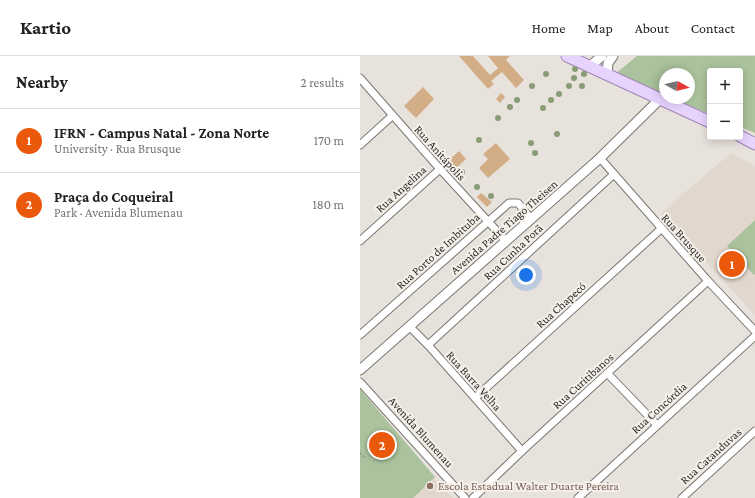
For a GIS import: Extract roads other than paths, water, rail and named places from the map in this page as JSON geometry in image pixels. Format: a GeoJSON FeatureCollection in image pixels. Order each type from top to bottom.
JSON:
{"type":"FeatureCollection","features":[{"type":"Feature","properties":{"kind":"main road"},"geometry":{"type":"LineString","coordinates":[[567,56],[608,76],[659,97]]}},
{"type":"Feature","properties":{"kind":"main road"},"geometry":{"type":"LineString","coordinates":[[673,104],[707,121]]}},
{"type":"Feature","properties":{"kind":"main road"},"geometry":{"type":"LineString","coordinates":[[743,138],[755,144]]}},
{"type":"Feature","properties":{"kind":"street"},"geometry":{"type":"LineString","coordinates":[[589,67],[602,56]]}},
{"type":"Feature","properties":{"kind":"street"},"geometry":{"type":"LineString","coordinates":[[608,76],[608,63],[613,56]]}},
{"type":"Feature","properties":{"kind":"street","name":"Rua Anitápolis"},"geometry":{"type":"LineString","coordinates":[[360,78],[392,116],[506,240]]}},
{"type":"Feature","properties":{"kind":"street","name":"Avenida Padre Tiago Theisen"},"geometry":{"type":"LineString","coordinates":[[360,370],[600,158],[659,100]]}},
{"type":"Feature","properties":{"kind":"street"},"geometry":{"type":"LineString","coordinates":[[360,145],[392,116]]}},
{"type":"Feature","properties":{"kind":"street","name":"Rua Brusque"},"geometry":{"type":"LineString","coordinates":[[600,158],[613,175],[661,229],[755,331]]}},
{"type":"Feature","properties":{"kind":"street","name":"Rua Angelina"},"geometry":{"type":"LineString","coordinates":[[360,241],[440,169]]}},
{"type":"Feature","properties":{"kind":"street","name":"Rua Cunha Porã"},"geometry":{"type":"LineString","coordinates":[[428,346],[613,175]]}},
{"type":"Feature","properties":{"kind":"street","name":"Rua Porto de Imbituba"},"geometry":{"type":"LineString","coordinates":[[360,335],[509,203],[518,203],[531,219]]}},
{"type":"Feature","properties":{"kind":"street","name":"Rua Chapecó"},"geometry":{"type":"LineString","coordinates":[[475,398],[661,229]]}},
{"type":"Feature","properties":{"kind":"street","name":"Rua Curitibanos"},"geometry":{"type":"LineString","coordinates":[[473,498],[522,451],[708,281]]}},
{"type":"Feature","properties":{"kind":"street","name":"Rua Barra Velha"},"geometry":{"type":"LineString","coordinates":[[409,326],[522,451]]}},
{"type":"Feature","properties":{"kind":"street","name":"Rua Concórdia"},"geometry":{"type":"LineString","coordinates":[[578,498],[755,336]]}},
{"type":"Feature","properties":{"kind":"street"},"geometry":{"type":"LineString","coordinates":[[608,374],[657,425]]}},
{"type":"Feature","properties":{"kind":"street","name":"Avenida Blumenau"},"geometry":{"type":"LineString","coordinates":[[360,382],[465,498]]}},
{"type":"Feature","properties":{"kind":"street","name":"Rua Catanduvas"},"geometry":{"type":"LineString","coordinates":[[682,498],[755,431]]}},
{"type":"Feature","properties":{"kind":"place","name":"IFRN - Campus Natal - Zona Norte"},"geometry":{"type":"Point","coordinates":[732,264]}},
{"type":"Feature","properties":{"kind":"place","name":"Praça do Coqueiral"},"geometry":{"type":"Point","coordinates":[382,445]}},
{"type":"Feature","properties":{"kind":"place","name":"Escola Estadual Walter Duarte Pereira"},"geometry":{"type":"Point","coordinates":[430,486]}}]}
